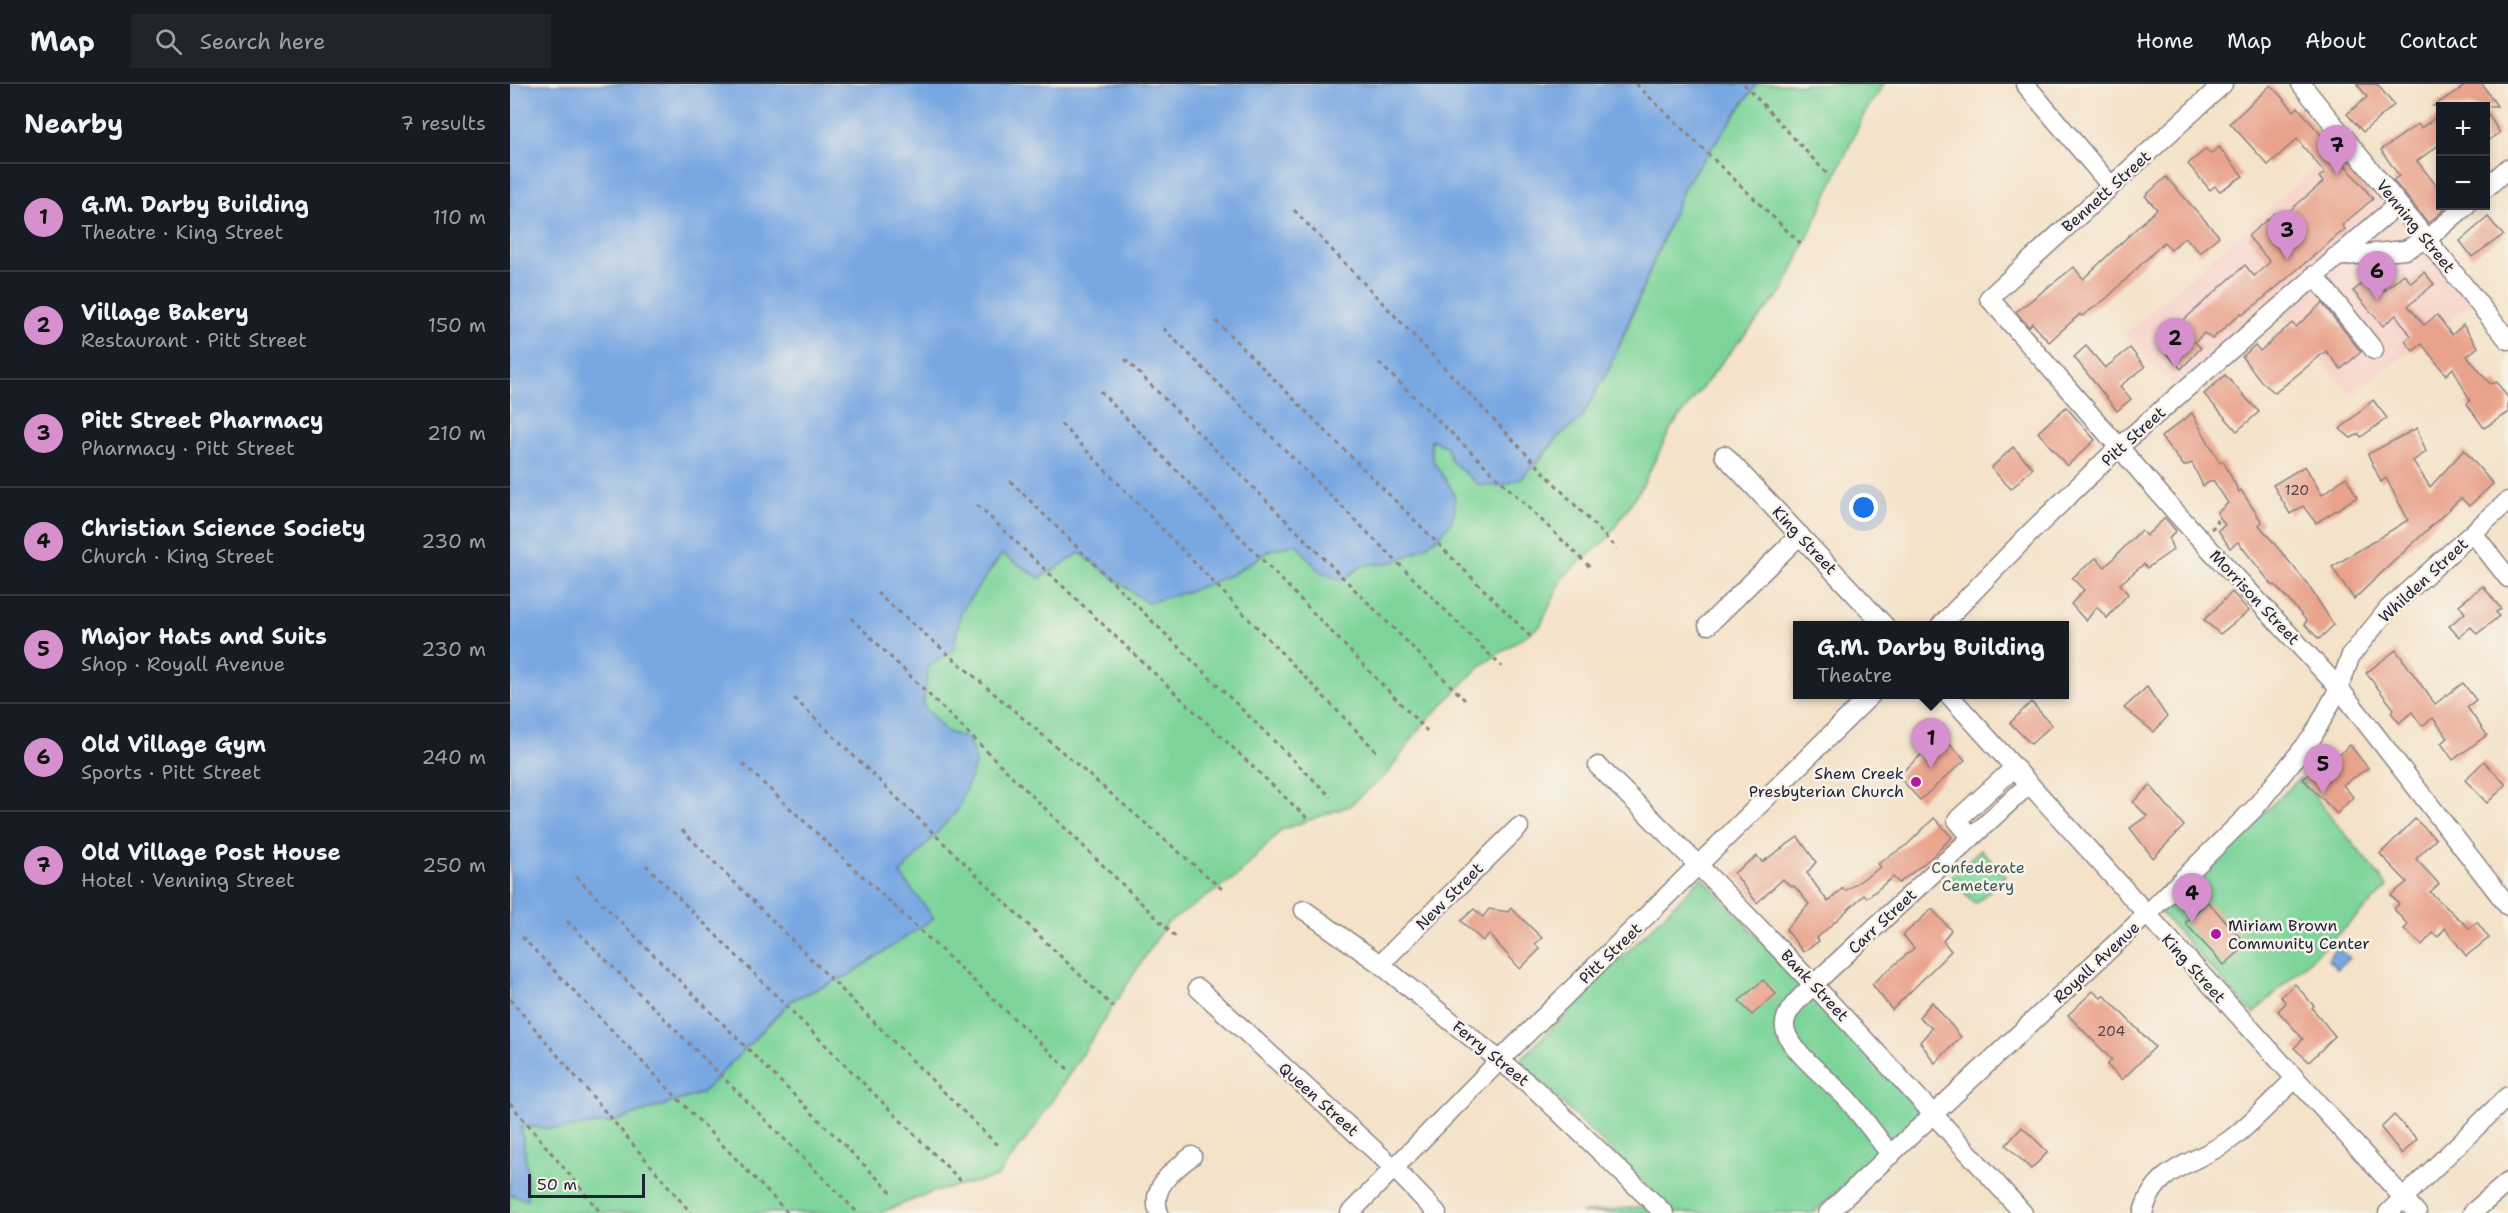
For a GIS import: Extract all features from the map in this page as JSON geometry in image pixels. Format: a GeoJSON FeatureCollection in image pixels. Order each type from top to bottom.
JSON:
{"type":"FeatureCollection","features":[{"type":"Feature","properties":{"kind":"street"},"geometry":{"type":"LineString","coordinates":[[2025,84],[2111,186]]}},
{"type":"Feature","properties":{"kind":"street","name":"Bennett Street"},"geometry":{"type":"LineString","coordinates":[[1989,298],[2223,84]]}},
{"type":"Feature","properties":{"kind":"street","name":"Venning Street"},"geometry":{"type":"LineString","coordinates":[[2301,84],[2508,340]]}},
{"type":"Feature","properties":{"kind":"street"},"geometry":{"type":"LineString","coordinates":[[2490,184],[2508,168]]}},
{"type":"Feature","properties":{"kind":"street","name":"Pitt Street"},"geometry":{"type":"LineString","coordinates":[[1945,621],[2030,533],[2120,447],[2314,275],[2398,204]]}},
{"type":"Feature","properties":{"kind":"street"},"geometry":{"type":"LineString","coordinates":[[2335,257],[2405,250],[2427,239],[2461,210]]}},
{"type":"Feature","properties":{"kind":"street"},"geometry":{"type":"LineString","coordinates":[[2314,275],[2374,350]]}},
{"type":"Feature","properties":{"kind":"street","name":"Morrison Street"},"geometry":{"type":"LineString","coordinates":[[1989,298],[2120,447],[2339,688],[2508,906]]}},
{"type":"Feature","properties":{"kind":"street","name":"King Street"},"geometry":{"type":"LineString","coordinates":[[1724,455],[1880,621]]}},
{"type":"Feature","properties":{"kind":"street","name":"Whilden Street"},"geometry":{"type":"LineString","coordinates":[[2339,688],[2351,655],[2389,608],[2508,501]]}},
{"type":"Feature","properties":{"kind":"street","name":"Whilden Street"},"geometry":{"type":"LineString","coordinates":[[2473,533],[2508,578]]}},
{"type":"Feature","properties":{"kind":"street"},"geometry":{"type":"LineString","coordinates":[[1708,625],[1800,535]]}},
{"type":"Feature","properties":{"kind":"street","name":"Royall Avenue"},"geometry":{"type":"LineString","coordinates":[[1828,1213],[2146,915],[2254,809],[2313,736],[2339,688]]}},
{"type":"Feature","properties":{"kind":"street","name":"Pitt Street"},"geometry":{"type":"LineString","coordinates":[[1350,1213],[1500,1060],[1867,699]]}},
{"type":"Feature","properties":{"kind":"street","name":"King Street"},"geometry":{"type":"LineString","coordinates":[[1952,699],[2417,1213]]}},
{"type":"Feature","properties":{"kind":"street","name":"Bank Street"},"geometry":{"type":"LineString","coordinates":[[1598,766],[1700,865],[1815,983],[2023,1213]]}},
{"type":"Feature","properties":{"kind":"street"},"geometry":{"type":"LineString","coordinates":[[1971,837],[1957,820],[2013,768]]}},
{"type":"Feature","properties":{"kind":"street","name":"Carr Street"},"geometry":{"type":"LineString","coordinates":[[1891,1155],[1847,1099],[1788,1037],[1785,1027],[1790,1010],[1815,983],[2028,785]]}},
{"type":"Feature","properties":{"kind":"street","name":"New Street"},"geometry":{"type":"LineString","coordinates":[[1380,964],[1518,827]]}},
{"type":"Feature","properties":{"kind":"street","name":"Ferry Street"},"geometry":{"type":"LineString","coordinates":[[1304,910],[1380,964],[1535,1089],[1664,1213]]}},
{"type":"Feature","properties":{"kind":"street","name":"Queen Street"},"geometry":{"type":"LineString","coordinates":[[1198,988],[1395,1169],[1437,1213]]}},
{"type":"Feature","properties":{"kind":"street"},"geometry":{"type":"LineString","coordinates":[[2143,1213],[2146,1200],[2159,1182],[2177,1166],[2230,1140],[2295,1079]]}},
{"type":"Feature","properties":{"kind":"street"},"geometry":{"type":"LineString","coordinates":[[2388,1213],[2508,1096]]}},
{"type":"Feature","properties":{"kind":"street"},"geometry":{"type":"LineString","coordinates":[[1159,1213],[1155,1204],[1160,1187],[1171,1171],[1192,1156]]}},
{"type":"Feature","properties":{"kind":"street"},"geometry":{"type":"LineString","coordinates":[[2476,1212],[2508,1182]]}},
{"type":"Feature","properties":{"kind":"path"},"geometry":{"type":"LineString","coordinates":[[1636,84],[1802,245]]}},
{"type":"Feature","properties":{"kind":"path"},"geometry":{"type":"LineString","coordinates":[[1744,84],[1828,175]]}},
{"type":"Feature","properties":{"kind":"path"},"geometry":{"type":"LineString","coordinates":[[1294,210],[1617,549]]}},
{"type":"Feature","properties":{"kind":"path"},"geometry":{"type":"LineString","coordinates":[[1216,321],[1531,637]]}},
{"type":"Feature","properties":{"kind":"path"},"geometry":{"type":"LineString","coordinates":[[1163,328],[1502,667]]}},
{"type":"Feature","properties":{"kind":"path"},"geometry":{"type":"LineString","coordinates":[[1125,359],[1466,701]]}},
{"type":"Feature","properties":{"kind":"path"},"geometry":{"type":"LineString","coordinates":[[1379,363],[1590,567]]}},
{"type":"Feature","properties":{"kind":"path"},"geometry":{"type":"LineString","coordinates":[[1100,391],[1427,731]]}},
{"type":"Feature","properties":{"kind":"path"},"geometry":{"type":"LineString","coordinates":[[1061,423],[1378,753]]}},
{"type":"Feature","properties":{"kind":"path"},"geometry":{"type":"LineString","coordinates":[[1010,481],[1331,797]]}},
{"type":"Feature","properties":{"kind":"path"},"geometry":{"type":"LineString","coordinates":[[976,505],[1308,819]]}},
{"type":"Feature","properties":{"kind":"path"},"geometry":{"type":"LineString","coordinates":[[2213,516],[2218,523]]}},
{"type":"Feature","properties":{"kind":"path"},"geometry":{"type":"LineString","coordinates":[[877,593],[1222,889]]}},
{"type":"Feature","properties":{"kind":"path"},"geometry":{"type":"LineString","coordinates":[[851,618],[1178,939]]}},
{"type":"Feature","properties":{"kind":"path"},"geometry":{"type":"LineString","coordinates":[[794,698],[1113,1008]]}},
{"type":"Feature","properties":{"kind":"path"},"geometry":{"type":"LineString","coordinates":[[743,764],[1070,1071]]}},
{"type":"Feature","properties":{"kind":"path"},"geometry":{"type":"LineString","coordinates":[[682,830],[998,1146]]}},
{"type":"Feature","properties":{"kind":"path"},"geometry":{"type":"LineString","coordinates":[[646,865],[962,1181]]}},
{"type":"Feature","properties":{"kind":"path"},"geometry":{"type":"LineString","coordinates":[[576,877],[892,1193]]}},
{"type":"Feature","properties":{"kind":"path"},"geometry":{"type":"LineString","coordinates":[[567,921],[858,1213]]}},
{"type":"Feature","properties":{"kind":"path"},"geometry":{"type":"LineString","coordinates":[[522,937],[788,1213]]}},
{"type":"Feature","properties":{"kind":"path"},"geometry":{"type":"LineString","coordinates":[[510,999],[691,1213]]}},
{"type":"Feature","properties":{"kind":"path"},"geometry":{"type":"LineString","coordinates":[[510,1103],[601,1213]]}},
{"type":"Feature","properties":{"kind":"shaded area"},"geometry":{"type":"Polygon","coordinates":[[[2341,145],[2475,300],[2352,396],[2278,311],[2181,395],[2124,335],[2341,145]]]}},
{"type":"Feature","properties":{"kind":"green space"},"geometry":{"type":"Polygon","coordinates":[[[1757,84],[1884,84],[1864,114],[1784,289],[1730,352],[1671,428],[1641,488],[1607,539],[1564,576],[1540,626],[1479,667],[1419,729],[1388,773],[1349,806],[1281,830],[1239,875],[1166,924],[1035,1127],[997,1177],[933,1192],[880,1213],[510,1213],[510,1194],[527,1200],[527,1167],[521,1126],[557,1129],[612,1122],[702,1093],[792,1000],[849,975],[933,918],[899,874],[958,809],[968,739],[945,731],[923,705],[928,667],[953,650],[961,611],[1002,554],[1040,578],[1080,553],[1147,602],[1190,591],[1233,574],[1271,550],[1296,544],[1319,571],[1342,581],[1363,565],[1392,562],[1448,485],[1432,462],[1431,439],[1447,447],[1451,461],[1534,468],[1560,435],[1580,420],[1621,343],[1685,185],[1757,84]]]}},
{"type":"Feature","properties":{"kind":"green space"},"geometry":{"type":"Polygon","coordinates":[[[2300,778],[2388,887],[2253,1014],[2160,912],[2300,778]]]}},
{"type":"Feature","properties":{"kind":"green space","name":"Confederate Cemetery"},"geometry":{"type":"Polygon","coordinates":[[[1981,849],[2005,876],[1975,904],[1950,877],[1981,849]]]}},
{"type":"Feature","properties":{"kind":"green space"},"geometry":{"type":"Polygon","coordinates":[[[1702,877],[1921,1113],[1813,1213],[1675,1213],[1519,1061],[1702,877]]]}},
{"type":"Feature","properties":{"kind":"green space"},"geometry":{"type":"Polygon","coordinates":[[[1648,1206],[1648,1213],[1580,1213],[1648,1206]]]}},
{"type":"Feature","properties":{"kind":"water"},"geometry":{"type":"Polygon","coordinates":[[[510,84],[1757,84],[1685,185],[1609,369],[1580,420],[1560,435],[1522,478],[1501,486],[1479,485],[1451,461],[1447,447],[1431,439],[1433,459],[1450,486],[1455,502],[1450,523],[1443,532],[1424,547],[1392,562],[1362,566],[1342,581],[1319,571],[1296,544],[1270,550],[1233,574],[1190,591],[1147,603],[1080,553],[1040,578],[1002,554],[961,611],[953,650],[928,667],[923,705],[945,731],[968,739],[976,762],[958,809],[900,874],[934,918],[849,975],[792,1000],[702,1093],[612,1122],[557,1129],[521,1126],[527,1167],[527,1200],[510,1194],[510,84]]]}},
{"type":"Feature","properties":{"kind":"water"},"geometry":{"type":"Polygon","coordinates":[[[2335,947],[2350,958],[2337,969],[2328,960],[2335,947]]]}},
{"type":"Feature","properties":{"kind":"building"},"geometry":{"type":"Polygon","coordinates":[[[2357,84],[2377,84],[2394,105],[2363,132],[2347,114],[2367,97],[2357,84]]]}},
{"type":"Feature","properties":{"kind":"building"},"geometry":{"type":"Polygon","coordinates":[[[2468,84],[2482,84],[2497,106],[2490,106],[2490,102],[2439,102],[2468,84]]]}},
{"type":"Feature","properties":{"kind":"building"},"geometry":{"type":"Polygon","coordinates":[[[2271,85],[2294,111],[2298,107],[2373,199],[2342,225],[2345,229],[2258,303],[2242,315],[2241,313],[2212,339],[2204,333],[2195,342],[2201,348],[2181,369],[2161,347],[2180,330],[2177,326],[2245,265],[2254,276],[2270,262],[2248,236],[2275,213],[2280,219],[2323,182],[2319,177],[2325,173],[2297,139],[2268,165],[2230,123],[2271,85]]]}},
{"type":"Feature","properties":{"kind":"building"},"geometry":{"type":"Polygon","coordinates":[[[2490,117],[2500,133],[2490,139],[2490,117]]]}},
{"type":"Feature","properties":{"kind":"building"},"geometry":{"type":"Polygon","coordinates":[[[2436,118],[2436,147],[2417,161],[2436,185],[2436,210],[2444,210],[2428,223],[2393,180],[2399,176],[2381,150],[2418,124],[2421,128],[2436,118]]]}},
{"type":"Feature","properties":{"kind":"building"},"geometry":{"type":"Polygon","coordinates":[[[2219,147],[2243,176],[2220,191],[2215,186],[2210,190],[2188,164],[2206,149],[2210,154],[2219,147]]]}},
{"type":"Feature","properties":{"kind":"building"},"geometry":{"type":"Polygon","coordinates":[[[2166,177],[2219,236],[2200,253],[2185,237],[2171,250],[2164,242],[2107,298],[2082,316],[2080,314],[2049,342],[2032,323],[2029,327],[2016,312],[2074,267],[2083,279],[2157,209],[2145,196],[2166,177]]]}},
{"type":"Feature","properties":{"kind":"building"},"geometry":{"type":"Polygon","coordinates":[[[2488,217],[2503,235],[2472,257],[2460,241],[2488,217]]]}},
{"type":"Feature","properties":{"kind":"building"},"geometry":{"type":"Polygon","coordinates":[[[2424,272],[2434,284],[2408,306],[2424,325],[2437,315],[2452,335],[2463,325],[2478,347],[2467,356],[2490,384],[2497,382],[2508,398],[2508,413],[2484,428],[2467,404],[2470,401],[2453,368],[2446,375],[2422,344],[2413,351],[2405,341],[2411,336],[2396,315],[2383,326],[2353,291],[2371,276],[2384,291],[2404,274],[2411,283],[2424,272]]]}},
{"type":"Feature","properties":{"kind":"building"},"geometry":{"type":"Polygon","coordinates":[[[2322,303],[2361,352],[2341,369],[2326,351],[2275,393],[2261,381],[2242,357],[2255,345],[2260,351],[2292,323],[2296,327],[2322,303]]]}},
{"type":"Feature","properties":{"kind":"building"},"geometry":{"type":"Polygon","coordinates":[[[2086,346],[2105,368],[2130,348],[2145,367],[2120,386],[2131,399],[2117,411],[2074,357],[2086,346]]]}},
{"type":"Feature","properties":{"kind":"building"},"geometry":{"type":"Polygon","coordinates":[[[2225,375],[2259,412],[2237,431],[2204,394],[2225,375]]]}},
{"type":"Feature","properties":{"kind":"building"},"geometry":{"type":"Polygon","coordinates":[[[2373,400],[2387,418],[2361,437],[2359,434],[2351,438],[2340,429],[2373,400]]]}},
{"type":"Feature","properties":{"kind":"building"},"geometry":{"type":"Polygon","coordinates":[[[2066,407],[2095,440],[2067,466],[2038,432],[2066,407]]]}},
{"type":"Feature","properties":{"kind":"building"},"geometry":{"type":"Polygon","coordinates":[[[2192,413],[2220,463],[2223,461],[2239,492],[2241,490],[2262,522],[2259,525],[2306,582],[2334,625],[2319,639],[2304,624],[2307,621],[2275,585],[2273,586],[2238,542],[2230,548],[2218,530],[2225,525],[2217,513],[2228,503],[2213,480],[2203,486],[2192,463],[2184,466],[2161,437],[2192,413]]]}},
{"type":"Feature","properties":{"kind":"building"},"geometry":{"type":"Polygon","coordinates":[[[2417,428],[2426,452],[2413,461],[2430,487],[2464,450],[2493,484],[2469,506],[2461,498],[2354,599],[2332,567],[2408,520],[2386,478],[2381,482],[2368,454],[2417,428]]]}},
{"type":"Feature","properties":{"kind":"building"},"geometry":{"type":"Polygon","coordinates":[[[2013,447],[2033,468],[2011,489],[1991,468],[2013,447]]]}},
{"type":"Feature","properties":{"kind":"building"},"geometry":{"type":"Polygon","coordinates":[[[2305,466],[2322,495],[2346,477],[2357,497],[2316,523],[2303,506],[2290,514],[2273,485],[2305,466]]]}},
{"type":"Feature","properties":{"kind":"building"},"geometry":{"type":"Polygon","coordinates":[[[2165,518],[2176,531],[2169,539],[2173,550],[2147,568],[2144,564],[2120,584],[2128,594],[2107,618],[2097,607],[2086,621],[2071,604],[2084,590],[2072,578],[2096,558],[2105,567],[2141,530],[2146,536],[2165,518]]]}},
{"type":"Feature","properties":{"kind":"building"},"geometry":{"type":"Polygon","coordinates":[[[2483,586],[2501,609],[2496,612],[2499,616],[2477,634],[2471,627],[2459,637],[2449,626],[2465,613],[2459,605],[2483,586]]]}},
{"type":"Feature","properties":{"kind":"building"},"geometry":{"type":"Polygon","coordinates":[[[2232,592],[2249,611],[2220,634],[2204,620],[2232,592]]]}},
{"type":"Feature","properties":{"kind":"building"},"geometry":{"type":"Polygon","coordinates":[[[2396,650],[2435,704],[2463,683],[2476,700],[2467,707],[2487,735],[2453,760],[2441,743],[2448,738],[2433,718],[2422,726],[2412,712],[2399,723],[2391,712],[2394,709],[2366,673],[2396,650]]]}},
{"type":"Feature","properties":{"kind":"building"},"geometry":{"type":"Polygon","coordinates":[[[2147,687],[2167,717],[2154,732],[2124,708],[2147,687]]]}},
{"type":"Feature","properties":{"kind":"building"},"geometry":{"type":"Polygon","coordinates":[[[2031,702],[2052,725],[2031,744],[2010,723],[2031,702]]]}},
{"type":"Feature","properties":{"kind":"building"},"geometry":{"type":"Polygon","coordinates":[[[1942,736],[1965,760],[1920,800],[1898,776],[1942,736]]]}},
{"type":"Feature","properties":{"kind":"building"},"geometry":{"type":"Polygon","coordinates":[[[2350,745],[2368,768],[2343,785],[2353,797],[2337,814],[2303,779],[2315,769],[2319,773],[2350,745]]]}},
{"type":"Feature","properties":{"kind":"building"},"geometry":{"type":"Polygon","coordinates":[[[2484,761],[2506,785],[2487,803],[2465,780],[2484,761]]]}},
{"type":"Feature","properties":{"kind":"building"},"geometry":{"type":"Polygon","coordinates":[[[2150,785],[2184,826],[2153,858],[2130,828],[2147,816],[2133,802],[2150,785]]]}},
{"type":"Feature","properties":{"kind":"building"},"geometry":{"type":"Polygon","coordinates":[[[1934,818],[1952,837],[1932,857],[1899,883],[1893,877],[1867,898],[1864,895],[1817,938],[1819,941],[1803,952],[1786,929],[1809,904],[1795,887],[1783,879],[1757,903],[1734,873],[1757,856],[1762,862],[1798,837],[1816,862],[1807,873],[1828,902],[1843,888],[1845,891],[1881,867],[1878,864],[1908,844],[1934,818]]]}},
{"type":"Feature","properties":{"kind":"building"},"geometry":{"type":"Polygon","coordinates":[[[2415,819],[2436,839],[2416,859],[2439,884],[2430,892],[2469,928],[2477,922],[2489,938],[2466,956],[2445,928],[2438,937],[2433,933],[2422,945],[2404,929],[2408,925],[2394,909],[2399,904],[2391,895],[2407,882],[2380,854],[2415,819]]]}},
{"type":"Feature","properties":{"kind":"building","name":"Miriam Brown Community Center"},"geometry":{"type":"Polygon","coordinates":[[[2208,902],[2247,945],[2224,965],[2185,923],[2208,902]]]}},
{"type":"Feature","properties":{"kind":"building"},"geometry":{"type":"Polygon","coordinates":[[[1511,908],[1542,938],[1535,944],[1540,949],[1520,969],[1489,934],[1483,941],[1461,921],[1474,909],[1483,917],[1489,909],[1508,912],[1511,908]]]}},
{"type":"Feature","properties":{"kind":"building"},"geometry":{"type":"Polygon","coordinates":[[[1932,909],[1951,930],[1943,941],[1951,951],[1892,1010],[1872,984],[1914,948],[1903,935],[1932,909]]]}},
{"type":"Feature","properties":{"kind":"building"},"geometry":{"type":"Polygon","coordinates":[[[1763,980],[1776,994],[1752,1015],[1739,1001],[1763,980]]]}},
{"type":"Feature","properties":{"kind":"building"},"geometry":{"type":"Polygon","coordinates":[[[2295,984],[2335,1036],[2309,1062],[2294,1048],[2303,1039],[2278,1011],[2286,1003],[2281,997],[2295,984]]]}},
{"type":"Feature","properties":{"kind":"building"},"geometry":{"type":"Polygon","coordinates":[[[2093,991],[2101,998],[2104,995],[2155,1047],[2122,1080],[2107,1065],[2112,1060],[2068,1015],[2093,991]]]}},
{"type":"Feature","properties":{"kind":"building"},"geometry":{"type":"Polygon","coordinates":[[[1932,1002],[1961,1037],[1935,1063],[1920,1042],[1932,1028],[1919,1017],[1932,1002]]]}},
{"type":"Feature","properties":{"kind":"building"},"geometry":{"type":"Polygon","coordinates":[[[2394,1115],[2417,1139],[2402,1154],[2381,1128],[2394,1115]]]}},
{"type":"Feature","properties":{"kind":"building"},"geometry":{"type":"Polygon","coordinates":[[[2022,1127],[2048,1152],[2031,1169],[2006,1145],[2022,1127]]]}},
{"type":"Feature","properties":{"kind":"place","name":"Old Village Post House"},"geometry":{"type":"Point","coordinates":[2337,175]}},
{"type":"Feature","properties":{"kind":"place","name":"Pitt Street Pharmacy"},"geometry":{"type":"Point","coordinates":[2287,260]}},
{"type":"Feature","properties":{"kind":"place","name":"Old Village Gym"},"geometry":{"type":"Point","coordinates":[2377,301]}},
{"type":"Feature","properties":{"kind":"place","name":"Village Bakery"},"geometry":{"type":"Point","coordinates":[2175,368]}},
{"type":"Feature","properties":{"kind":"place","name":"G.M. Darby Building"},"geometry":{"type":"Point","coordinates":[1931,768]}},
{"type":"Feature","properties":{"kind":"place","name":"Shem Creek Presbyterian Church"},"geometry":{"type":"Point","coordinates":[1916,782]}},
{"type":"Feature","properties":{"kind":"place","name":"Major Hats and Suits"},"geometry":{"type":"Point","coordinates":[2323,794]}},
{"type":"Feature","properties":{"kind":"place","name":"Christian Science Society"},"geometry":{"type":"Point","coordinates":[2192,923]}},
{"type":"Feature","properties":{"kind":"place","name":"Miriam Brown Community Center"},"geometry":{"type":"Point","coordinates":[2216,934]}}]}
